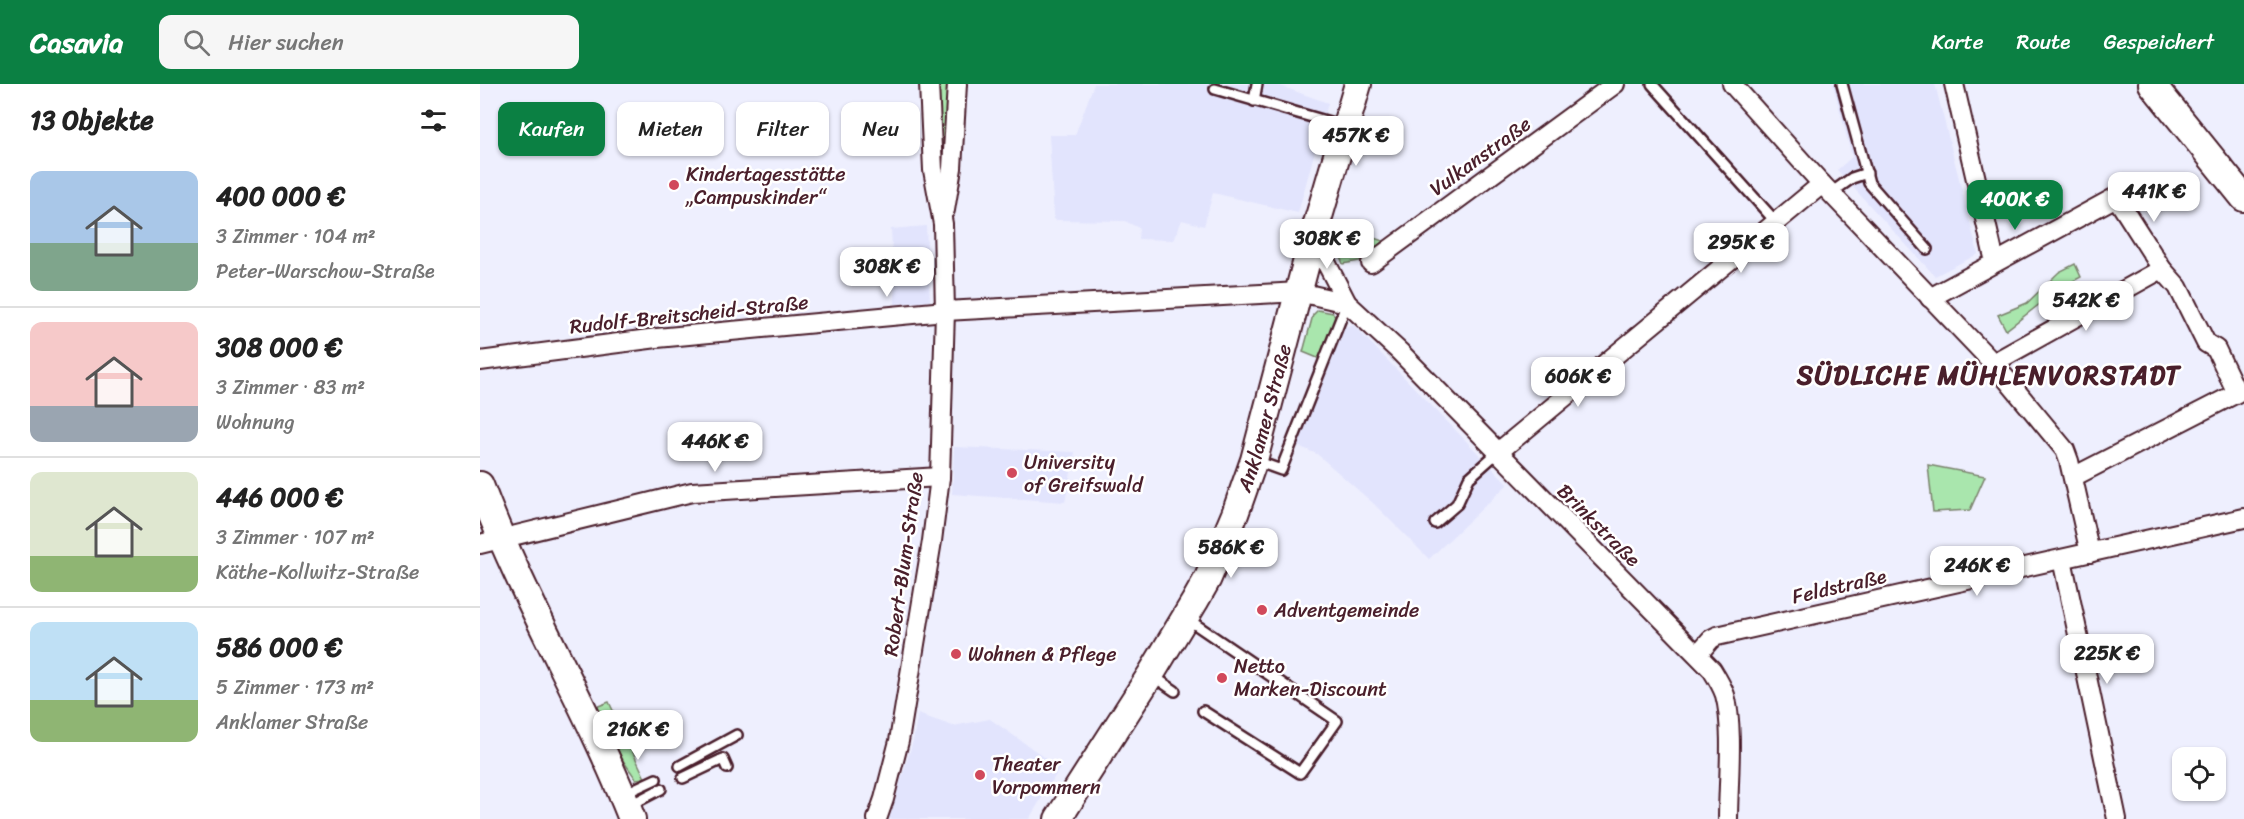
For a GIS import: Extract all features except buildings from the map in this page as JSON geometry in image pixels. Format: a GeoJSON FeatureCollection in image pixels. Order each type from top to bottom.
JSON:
{"type":"FeatureCollection","features":[{"type":"Feature","properties":{"kind":"main road","name":"Anklamer Straße"},"geometry":{"type":"LineString","coordinates":[[1058,819],[1151,674],[1208,578],[1254,460],[1313,237],[1358,84]]}},
{"type":"Feature","properties":{"kind":"main road"},"geometry":{"type":"LineString","coordinates":[[2152,84],[2244,198]]}},
{"type":"Feature","properties":{"kind":"main road"},"geometry":{"type":"LineString","coordinates":[[480,485],[490,542],[636,808]]}},
{"type":"Feature","properties":{"kind":"street"},"geometry":{"type":"LineString","coordinates":[[929,84],[933,170],[943,224]]}},
{"type":"Feature","properties":{"kind":"street"},"geometry":{"type":"LineString","coordinates":[[943,224],[952,168],[957,84]]}},
{"type":"Feature","properties":{"kind":"street","name":"Vulkanstraße"},"geometry":{"type":"LineString","coordinates":[[1371,263],[1615,84]]}},
{"type":"Feature","properties":{"kind":"street"},"geometry":{"type":"LineString","coordinates":[[1732,84],[1993,363],[2065,450],[2090,553]]}},
{"type":"Feature","properties":{"kind":"street"},"geometry":{"type":"LineString","coordinates":[[1954,84],[1995,262]]}},
{"type":"Feature","properties":{"kind":"street"},"geometry":{"type":"LineString","coordinates":[[1497,453],[1776,222],[1827,188]]}},
{"type":"Feature","properties":{"kind":"street"},"geometry":{"type":"LineString","coordinates":[[1930,298],[2116,197],[2162,269],[2178,287],[2206,343],[2216,349],[2237,393],[2073,477]]}},
{"type":"Feature","properties":{"kind":"street","name":"Robert-Blum-Straße"},"geometry":{"type":"LineString","coordinates":[[877,819],[899,741],[932,541],[940,477],[945,311],[943,224]]}},
{"type":"Feature","properties":{"kind":"street","name":"Brinkstraße"},"geometry":{"type":"LineString","coordinates":[[1313,237],[1347,303],[1405,357],[1497,453],[1698,654],[1720,683],[1725,697],[1729,736],[1728,819]]}},
{"type":"Feature","properties":{"kind":"street"},"geometry":{"type":"LineString","coordinates":[[1993,363],[2162,269]]}},
{"type":"Feature","properties":{"kind":"street"},"geometry":{"type":"LineString","coordinates":[[1299,292],[1347,303]]}},
{"type":"Feature","properties":{"kind":"street","name":"Rudolf-Breitscheid-Straße"},"geometry":{"type":"LineString","coordinates":[[480,361],[657,338],[945,311],[1299,292]]}},
{"type":"Feature","properties":{"kind":"street"},"geometry":{"type":"LineString","coordinates":[[490,542],[692,492],[940,477]]}},
{"type":"Feature","properties":{"kind":"street","name":"Feldstraße"},"geometry":{"type":"LineString","coordinates":[[1698,654],[1711,639],[1717,636],[2244,518]]}},
{"type":"Feature","properties":{"kind":"street"},"geometry":{"type":"LineString","coordinates":[[2062,559],[2117,819]]}},
{"type":"Feature","properties":{"kind":"lane"},"geometry":{"type":"LineString","coordinates":[[1254,101],[1257,84]]}},
{"type":"Feature","properties":{"kind":"lane"},"geometry":{"type":"LineString","coordinates":[[1652,84],[1776,222]]}},
{"type":"Feature","properties":{"kind":"lane"},"geometry":{"type":"LineString","coordinates":[[1842,84],[1869,183],[1927,249]]}},
{"type":"Feature","properties":{"kind":"lane"},"geometry":{"type":"LineString","coordinates":[[1215,89],[1345,127]]}},
{"type":"Feature","properties":{"kind":"lane"},"geometry":{"type":"LineString","coordinates":[[1827,188],[1867,174]]}},
{"type":"Feature","properties":{"kind":"lane"},"geometry":{"type":"LineString","coordinates":[[1254,460],[1281,470],[1347,303]]}},
{"type":"Feature","properties":{"kind":"lane"},"geometry":{"type":"LineString","coordinates":[[1436,523],[1457,504],[1469,478],[1497,453]]}},
{"type":"Feature","properties":{"kind":"lane"},"geometry":{"type":"LineString","coordinates":[[1185,617],[1338,721],[1300,773],[1203,711]]}},
{"type":"Feature","properties":{"kind":"lane"},"geometry":{"type":"LineString","coordinates":[[1151,674],[1175,692]]}},
{"type":"Feature","properties":{"kind":"lane"},"geometry":{"type":"LineString","coordinates":[[680,766],[737,735]]}},
{"type":"Feature","properties":{"kind":"lane"},"geometry":{"type":"LineString","coordinates":[[683,778],[723,759],[727,768]]}},
{"type":"Feature","properties":{"kind":"lane"},"geometry":{"type":"LineString","coordinates":[[636,808],[656,778]]}},
{"type":"Feature","properties":{"kind":"lane"},"geometry":{"type":"LineString","coordinates":[[636,808],[661,789]]}},
{"type":"Feature","properties":{"kind":"shaded area"},"geometry":{"type":"Polygon","coordinates":[[[1094,84],[1275,84],[1328,103],[1298,213],[1213,193],[1204,226],[1182,220],[1174,240],[1138,239],[1139,228],[1125,221],[1054,220],[1049,135],[1075,135],[1094,84]]]}},
{"type":"Feature","properties":{"kind":"shaded area"},"geometry":{"type":"Polygon","coordinates":[[[1833,84],[1935,84],[1978,254],[1935,276],[1837,170],[1852,157],[1833,84]]]}},
{"type":"Feature","properties":{"kind":"shaded area"},"geometry":{"type":"Polygon","coordinates":[[[926,226],[930,301],[895,304],[891,229],[926,226]]]}},
{"type":"Feature","properties":{"kind":"shaded area"},"geometry":{"type":"Polygon","coordinates":[[[1353,325],[1508,484],[1429,559],[1374,504],[1317,454],[1296,445],[1342,328],[1353,325]]]}},
{"type":"Feature","properties":{"kind":"shaded area","name":"University of Greifswald"},"geometry":{"type":"Polygon","coordinates":[[[954,447],[1075,452],[1065,502],[952,494],[954,447]]]}},
{"type":"Feature","properties":{"kind":"shaded area"},"geometry":{"type":"Polygon","coordinates":[[[918,714],[953,726],[990,719],[1060,768],[1029,819],[889,819],[913,741],[918,714]]]}},
{"type":"Feature","properties":{"kind":"green space"},"geometry":{"type":"Polygon","coordinates":[[[932,84],[948,84],[944,165],[940,168],[932,84]]]}},
{"type":"Feature","properties":{"kind":"green space"},"geometry":{"type":"Polygon","coordinates":[[[1341,227],[1383,241],[1359,261],[1343,264],[1336,246],[1341,227]]]}},
{"type":"Feature","properties":{"kind":"green space"},"geometry":{"type":"Polygon","coordinates":[[[2075,264],[2081,277],[2062,287],[2006,330],[1998,315],[2027,303],[2059,272],[2075,264]]]}},
{"type":"Feature","properties":{"kind":"green space"},"geometry":{"type":"Polygon","coordinates":[[[1318,310],[1333,313],[1337,318],[1320,359],[1303,352],[1313,315],[1318,310]]]}},
{"type":"Feature","properties":{"kind":"green space"},"geometry":{"type":"Polygon","coordinates":[[[1928,465],[1985,476],[1970,510],[1933,512],[1928,465]]]}},
{"type":"Feature","properties":{"kind":"green space"},"geometry":{"type":"Polygon","coordinates":[[[609,702],[645,778],[636,779],[624,762],[596,707],[609,702]]]}},
{"type":"Feature","properties":{"kind":"place","name":"Kindertagesstätte „Campuskinder“"},"geometry":{"type":"Point","coordinates":[674,185]}},
{"type":"Feature","properties":{"kind":"place","name":"University of Greifswald"},"geometry":{"type":"Point","coordinates":[1012,473]}},
{"type":"Feature","properties":{"kind":"place","name":"Adventgemeinde"},"geometry":{"type":"Point","coordinates":[1262,610]}},
{"type":"Feature","properties":{"kind":"place","name":"Wohnen & Pflege"},"geometry":{"type":"Point","coordinates":[956,654]}},
{"type":"Feature","properties":{"kind":"place","name":"Netto Marken-Discount"},"geometry":{"type":"Point","coordinates":[1222,678]}},
{"type":"Feature","properties":{"kind":"place","name":"Theater Vorpommern"},"geometry":{"type":"Point","coordinates":[980,775]}},
{"type":"Feature","properties":{"kind":"district","name":"SÜDLICHE MÜHLENVORSTADT"},"geometry":{"type":"Point","coordinates":[1989,375]}}]}
